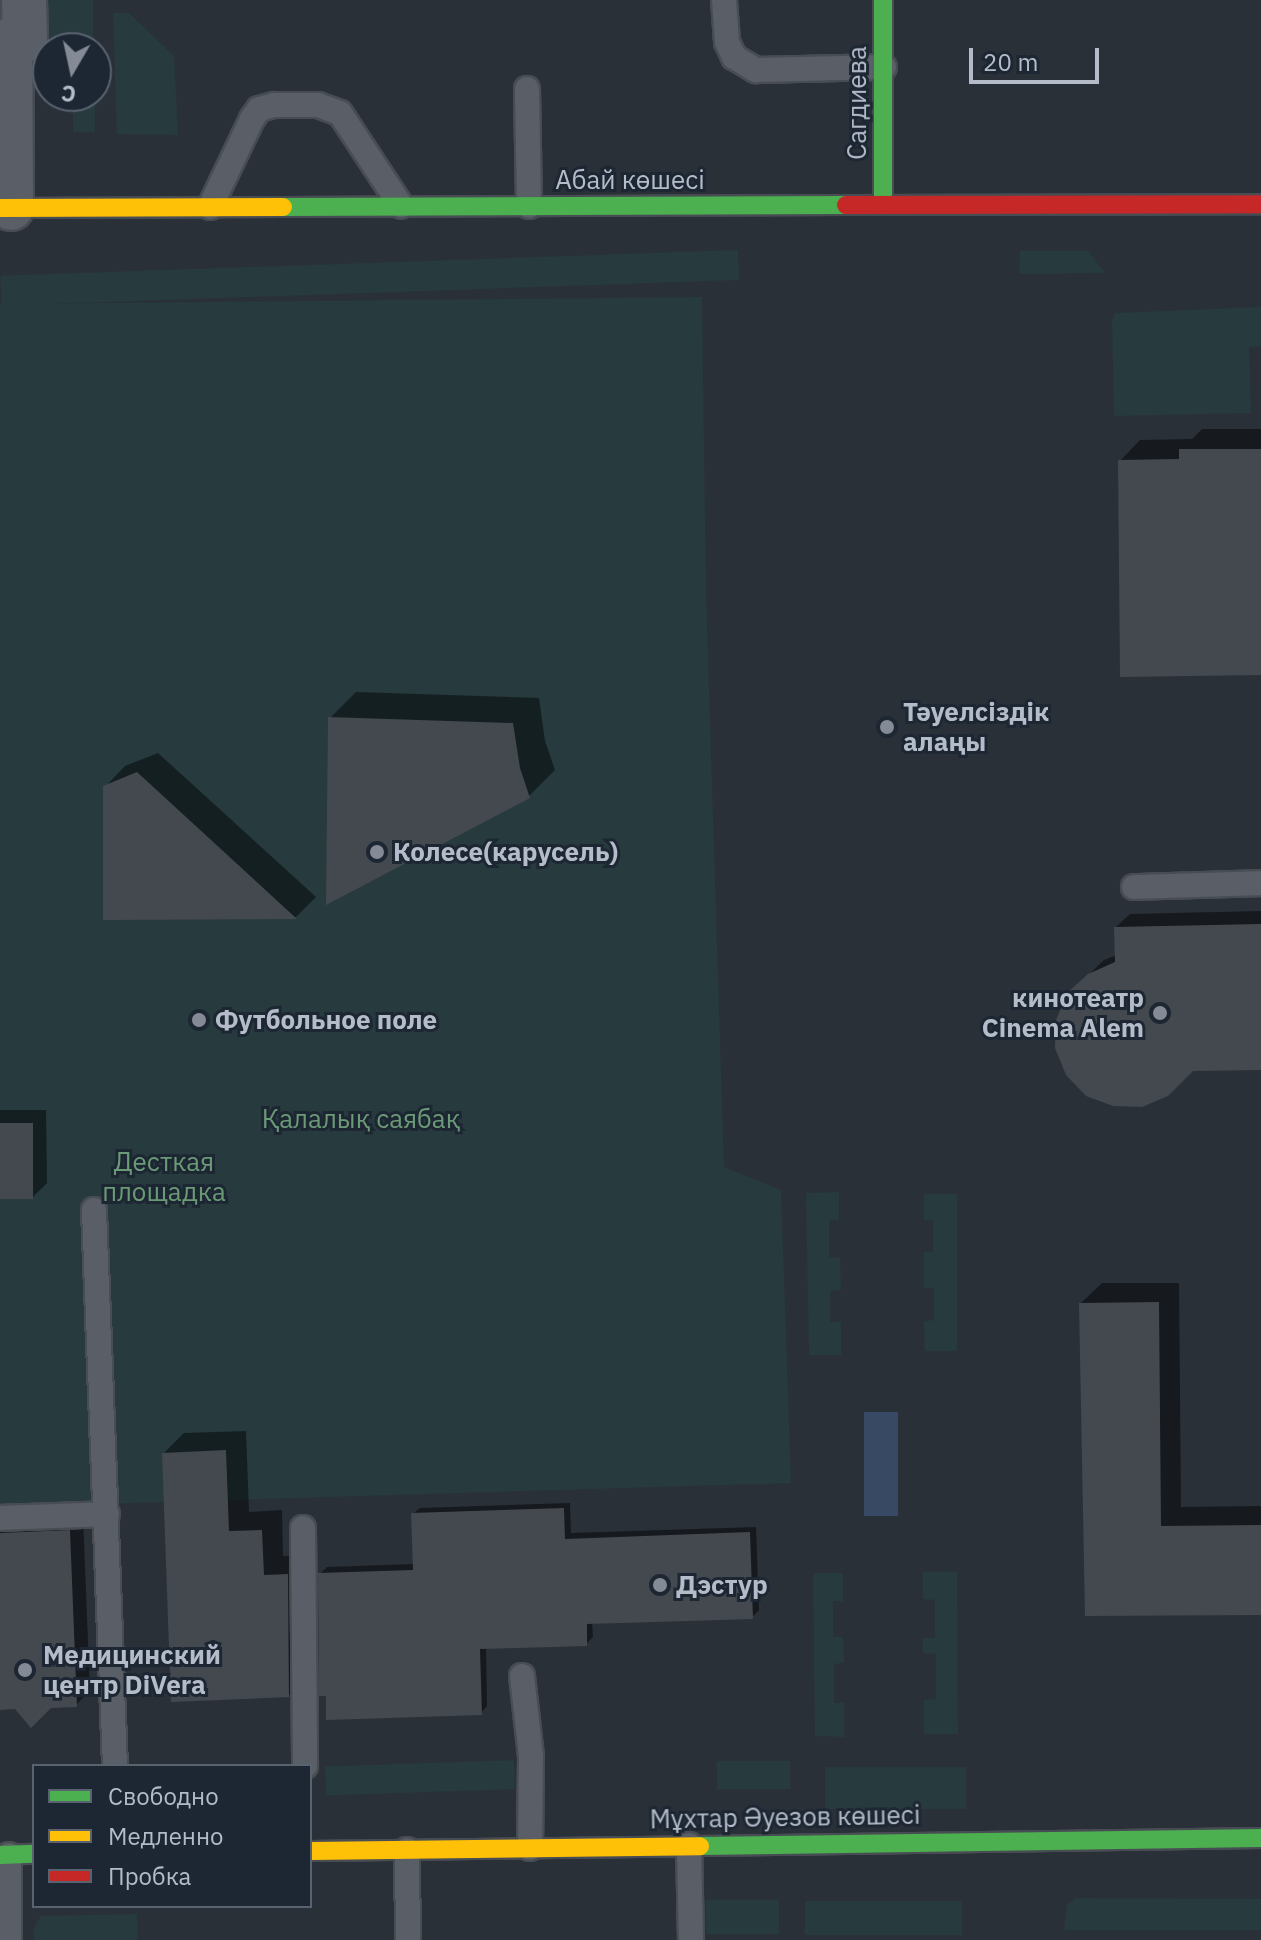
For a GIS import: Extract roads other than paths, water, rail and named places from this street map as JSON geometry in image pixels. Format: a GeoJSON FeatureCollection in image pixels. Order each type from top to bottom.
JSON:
{"type":"FeatureCollection","features":[{"type":"Feature","properties":{"kind":"street"},"geometry":{"type":"LineString","coordinates":[[6,208],[5,40],[25,40],[24,0]]}},
{"type":"Feature","properties":{"kind":"street","name":"Сагдиева"},"geometry":{"type":"LineString","coordinates":[[883,0],[883,205]]}},
{"type":"Feature","properties":{"kind":"street","name":"Абай көшесі"},"geometry":{"type":"LineString","coordinates":[[6,208],[1261,204]]}},
{"type":"Feature","properties":{"kind":"street","name":"Мұхтар Әуезов көшесі"},"geometry":{"type":"LineString","coordinates":[[312,1851],[1261,1838]]}},
{"type":"Feature","properties":{"kind":"street"},"geometry":{"type":"LineString","coordinates":[[5,1855],[32,1854]]}},
{"type":"Feature","properties":{"kind":"lane"},"geometry":{"type":"LineString","coordinates":[[724,0],[724,24],[734,57],[756,70],[884,67]]}},
{"type":"Feature","properties":{"kind":"lane"},"geometry":{"type":"LineString","coordinates":[[527,89],[529,206]]}},
{"type":"Feature","properties":{"kind":"lane"},"geometry":{"type":"LineString","coordinates":[[210,207],[252,119],[259,109],[274,105],[318,105],[340,113],[401,206]]}},
{"type":"Feature","properties":{"kind":"lane"},"geometry":{"type":"LineString","coordinates":[[1134,887],[1261,883]]}},
{"type":"Feature","properties":{"kind":"lane"},"geometry":{"type":"LineString","coordinates":[[94,1210],[115,1764]]}},
{"type":"Feature","properties":{"kind":"lane"},"geometry":{"type":"LineString","coordinates":[[0,1518],[107,1514]]}},
{"type":"Feature","properties":{"kind":"lane"},"geometry":{"type":"LineString","coordinates":[[303,1528],[305,1764]]}},
{"type":"Feature","properties":{"kind":"lane"},"geometry":{"type":"LineString","coordinates":[[522,1676],[531,1756],[530,1848]]}},
{"type":"Feature","properties":{"kind":"lane"},"geometry":{"type":"LineString","coordinates":[[689,1845],[691,1940]]}},
{"type":"Feature","properties":{"kind":"lane"},"geometry":{"type":"LineString","coordinates":[[407,1850],[408,1940]]}},
{"type":"Feature","properties":{"kind":"lane"},"geometry":{"type":"LineString","coordinates":[[5,1855],[9,1940]]}},
{"type":"Feature","properties":{"kind":"water"},"geometry":{"type":"Polygon","coordinates":[[[864,1412],[898,1412],[898,1516],[864,1516],[864,1412]]]}},
{"type":"Feature","properties":{"kind":"place","name":"Тәуелсіздік алаңы"},"geometry":{"type":"Point","coordinates":[887,727]}},
{"type":"Feature","properties":{"kind":"place","name":"Колесе(карусель)"},"geometry":{"type":"Point","coordinates":[377,852]}},
{"type":"Feature","properties":{"kind":"place","name":"кинотеатр Cinema Alem"},"geometry":{"type":"Point","coordinates":[1160,1013]}},
{"type":"Feature","properties":{"kind":"place","name":"Футбольное поле"},"geometry":{"type":"Point","coordinates":[199,1020]}},
{"type":"Feature","properties":{"kind":"place","name":"Дэстур"},"geometry":{"type":"Point","coordinates":[660,1585]}},
{"type":"Feature","properties":{"kind":"place","name":"Медицинский центр DiVera"},"geometry":{"type":"Point","coordinates":[25,1670]}},
{"type":"Feature","properties":{"kind":"park label","name":"Қалалық саябақ"},"geometry":{"type":"Point","coordinates":[361,1119]}},
{"type":"Feature","properties":{"kind":"park label","name":"Десткая площадка"},"geometry":{"type":"Point","coordinates":[164,1177]}}]}
